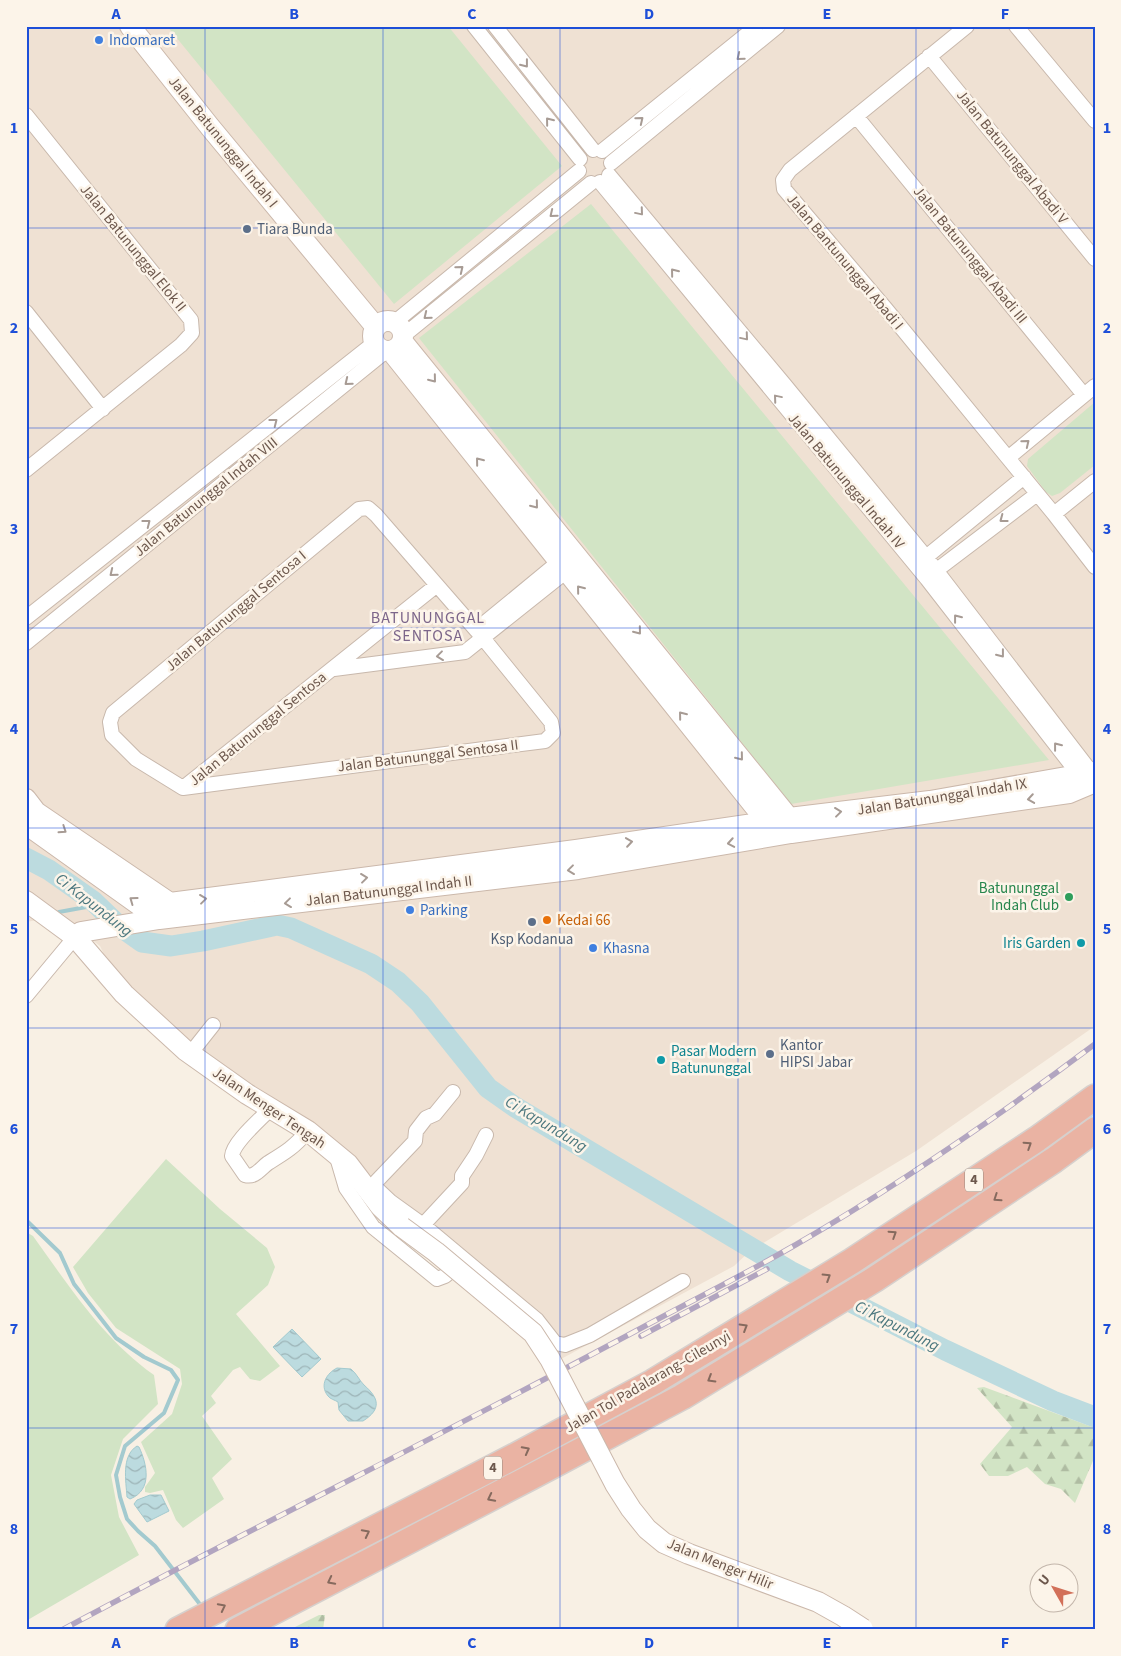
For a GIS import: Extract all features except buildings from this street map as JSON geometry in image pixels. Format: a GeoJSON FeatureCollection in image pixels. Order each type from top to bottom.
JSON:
{"type":"FeatureCollection","features":[{"type":"Feature","properties":{"kind":"highway","name":"Jalan Tol Padalarang–Cileunyi"},"geometry":{"type":"LineString","coordinates":[[178,1630],[508,1460],[653,1382],[852,1261],[1037,1139],[1095,1098]]}},
{"type":"Feature","properties":{"kind":"highway","name":"Jalan Tol Padalarang–Cileunyi"},"geometry":{"type":"LineString","coordinates":[[238,1630],[682,1397],[875,1279],[1054,1160],[1095,1130]]}},
{"type":"Feature","properties":{"kind":"street","name":"Jalan Batununggal Indah I"},"geometry":{"type":"LineString","coordinates":[[130,26],[210,128],[389,336]]}},
{"type":"Feature","properties":{"kind":"street","name":"Jalan Batununggal Indah I"},"geometry":{"type":"LineString","coordinates":[[145,26],[389,336]]}},
{"type":"Feature","properties":{"kind":"street"},"geometry":{"type":"LineString","coordinates":[[474,26],[579,165],[583,179],[603,176],[608,156],[597,150],[495,26]]}},
{"type":"Feature","properties":{"kind":"street"},"geometry":{"type":"LineString","coordinates":[[579,165],[585,152],[597,150],[757,26]]}},
{"type":"Feature","properties":{"kind":"street","name":"Jalan Batununggal Indah VIII"},"geometry":{"type":"LineString","coordinates":[[26,618],[389,336],[603,176],[778,26]]}},
{"type":"Feature","properties":{"kind":"street","name":"Jalan Bantununggal Abadi I"},"geometry":{"type":"LineString","coordinates":[[967,26],[790,170],[783,180],[784,189],[886,309],[1008,458]]}},
{"type":"Feature","properties":{"kind":"street"},"geometry":{"type":"LineString","coordinates":[[1016,26],[1095,121]]}},
{"type":"Feature","properties":{"kind":"street","name":"Jalan Batununggal Abadi V"},"geometry":{"type":"LineString","coordinates":[[928,56],[1095,259]]}},
{"type":"Feature","properties":{"kind":"street","name":"Jalan Batununggal Elok II"},"geometry":{"type":"LineString","coordinates":[[26,115],[191,320],[192,332],[181,345],[26,470]]}},
{"type":"Feature","properties":{"kind":"street","name":"Jalan Batununggal Abadi III"},"geometry":{"type":"LineString","coordinates":[[856,116],[1090,390]]}},
{"type":"Feature","properties":{"kind":"street","name":"Jalan Batununggal Indah VIII"},"geometry":{"type":"LineString","coordinates":[[26,643],[389,336],[579,165]]}},
{"type":"Feature","properties":{"kind":"street","name":"Jalan Batununggal Indah IV"},"geometry":{"type":"LineString","coordinates":[[603,176],[932,574],[1090,777]]}},
{"type":"Feature","properties":{"kind":"street"},"geometry":{"type":"LineString","coordinates":[[26,312],[103,409]]}},
{"type":"Feature","properties":{"kind":"street"},"geometry":{"type":"LineString","coordinates":[[389,336],[782,827]]}},
{"type":"Feature","properties":{"kind":"street"},"geometry":{"type":"LineString","coordinates":[[1090,390],[1008,458],[1095,567]]}},
{"type":"Feature","properties":{"kind":"street"},"geometry":{"type":"LineString","coordinates":[[921,561],[1024,477]]}},
{"type":"Feature","properties":{"kind":"street"},"geometry":{"type":"LineString","coordinates":[[1054,514],[1095,481]]}},
{"type":"Feature","properties":{"kind":"street"},"geometry":{"type":"LineString","coordinates":[[932,574],[1037,494]]}},
{"type":"Feature","properties":{"kind":"street","name":"Jalan Batununggal Sentosa I"},"geometry":{"type":"LineString","coordinates":[[183,788],[136,759],[112,735],[110,722],[113,713],[359,509],[368,508],[376,515],[437,585]]}},
{"type":"Feature","properties":{"kind":"street","name":"Jalan Batununggal Sentosa"},"geometry":{"type":"LineString","coordinates":[[333,669],[464,652],[479,634],[570,561]]}},
{"type":"Feature","properties":{"kind":"street"},"geometry":{"type":"LineString","coordinates":[[437,585],[479,634]]}},
{"type":"Feature","properties":{"kind":"street","name":"Jalan Batununggal Sentosa"},"geometry":{"type":"LineString","coordinates":[[183,788],[437,585]]}},
{"type":"Feature","properties":{"kind":"street","name":"Jalan Batununggal Sentosa II"},"geometry":{"type":"LineString","coordinates":[[183,788],[545,741],[552,733],[551,722],[479,634]]}},
{"type":"Feature","properties":{"kind":"street","name":"Jalan Batununggal Indah IX"},"geometry":{"type":"LineString","coordinates":[[782,827],[930,801],[1090,777]]}},
{"type":"Feature","properties":{"kind":"street"},"geometry":{"type":"LineString","coordinates":[[26,799],[36,812],[157,915]]}},
{"type":"Feature","properties":{"kind":"street"},"geometry":{"type":"LineString","coordinates":[[26,824],[157,915]]}},
{"type":"Feature","properties":{"kind":"street","name":"Jalan Batununggal Indah II"},"geometry":{"type":"LineString","coordinates":[[78,934],[157,915],[578,869],[782,827]]}},
{"type":"Feature","properties":{"kind":"street","name":"Jalan Menger Tengah"},"geometry":{"type":"LineString","coordinates":[[26,901],[78,934],[124,994],[190,1054],[308,1131],[342,1159],[380,1206],[402,1227],[519,1319],[533,1333],[550,1359]]}},
{"type":"Feature","properties":{"kind":"street"},"geometry":{"type":"LineString","coordinates":[[26,996],[78,934]]}},
{"type":"Feature","properties":{"kind":"street"},"geometry":{"type":"LineString","coordinates":[[190,1054],[214,1025]]}},
{"type":"Feature","properties":{"kind":"street"},"geometry":{"type":"LineString","coordinates":[[373,1185],[415,1141],[416,1131],[426,1118],[435,1114],[453,1092]]}},
{"type":"Feature","properties":{"kind":"street"},"geometry":{"type":"LineString","coordinates":[[271,1108],[240,1140],[232,1152],[232,1156],[245,1175],[254,1175],[291,1149],[308,1131]]}},
{"type":"Feature","properties":{"kind":"street"},"geometry":{"type":"LineString","coordinates":[[423,1225],[462,1183],[462,1176],[476,1156],[486,1135]]}},
{"type":"Feature","properties":{"kind":"street"},"geometry":{"type":"LineString","coordinates":[[342,1159],[391,1202],[423,1225],[537,1320],[555,1343],[565,1345],[590,1335],[683,1281]]}},
{"type":"Feature","properties":{"kind":"street"},"geometry":{"type":"LineString","coordinates":[[342,1159],[346,1188],[373,1227],[437,1278],[445,1276],[464,1260]]}},
{"type":"Feature","properties":{"kind":"street","name":"Jalan Menger Hilir"},"geometry":{"type":"LineString","coordinates":[[550,1359],[615,1484],[631,1510],[647,1529],[664,1543],[818,1602],[863,1630]]}},
{"type":"Feature","properties":{"kind":"shaded area"},"geometry":{"type":"Polygon","coordinates":[[[26,26],[1095,26],[1095,1026],[916,1151],[750,1251],[734,1266],[561,1359],[449,1241],[359,1165],[184,1040],[114,975],[100,946],[61,916],[26,922],[26,26]]]}},
{"type":"Feature","properties":{"kind":"green space"},"geometry":{"type":"Polygon","coordinates":[[[167,26],[448,26],[562,166],[394,304],[167,26]]]}},
{"type":"Feature","properties":{"kind":"green space"},"geometry":{"type":"Polygon","coordinates":[[[591,204],[1049,760],[791,804],[419,338],[591,204]]]}},
{"type":"Feature","properties":{"kind":"green space"},"geometry":{"type":"Polygon","coordinates":[[[1095,402],[1095,465],[1060,493],[1052,496],[1046,492],[1027,466],[1028,459],[1095,402]]]}},
{"type":"Feature","properties":{"kind":"green space"},"geometry":{"type":"Polygon","coordinates":[[[166,1159],[220,1209],[267,1248],[275,1267],[268,1285],[236,1314],[280,1366],[260,1381],[250,1379],[240,1367],[233,1370],[211,1396],[216,1403],[202,1416],[232,1459],[212,1478],[224,1499],[183,1528],[176,1520],[163,1490],[150,1493],[145,1492],[145,1487],[155,1473],[141,1442],[172,1414],[182,1384],[180,1369],[116,1328],[88,1293],[73,1267],[166,1159]]]}},
{"type":"Feature","properties":{"kind":"green space"},"geometry":{"type":"Polygon","coordinates":[[[26,1232],[33,1236],[88,1311],[103,1328],[136,1361],[154,1375],[158,1404],[123,1439],[111,1475],[119,1517],[139,1555],[26,1621],[26,1232]]]}},
{"type":"Feature","properties":{"kind":"green space"},"geometry":{"type":"Polygon","coordinates":[[[984,1387],[1095,1428],[1095,1456],[1075,1503],[1061,1489],[1045,1484],[1027,1467],[1008,1476],[989,1476],[980,1464],[1012,1427],[977,1388],[984,1387]]]}},
{"type":"Feature","properties":{"kind":"green space"},"geometry":{"type":"Polygon","coordinates":[[[319,1615],[325,1615],[323,1630],[289,1630],[319,1615]]]}},
{"type":"Feature","properties":{"kind":"water"},"geometry":{"type":"Polygon","coordinates":[[[292,1329],[321,1359],[302,1377],[273,1347],[292,1329]]]}},
{"type":"Feature","properties":{"kind":"water"},"geometry":{"type":"Polygon","coordinates":[[[337,1368],[351,1369],[373,1394],[376,1408],[363,1421],[348,1421],[339,1410],[338,1402],[329,1397],[325,1392],[324,1384],[327,1376],[337,1368]]]}},
{"type":"Feature","properties":{"kind":"water"},"geometry":{"type":"Polygon","coordinates":[[[137,1446],[144,1461],[146,1476],[142,1489],[130,1499],[127,1497],[126,1469],[129,1456],[137,1446]]]}},
{"type":"Feature","properties":{"kind":"water"},"geometry":{"type":"Polygon","coordinates":[[[150,1495],[161,1495],[169,1511],[147,1522],[134,1504],[137,1500],[150,1495]]]}},
{"type":"Feature","properties":{"kind":"waterway","name":"Ci Kapundung"},"geometry":{"type":"LineString","coordinates":[[26,858],[49,870],[93,901],[118,925],[142,942],[171,946],[277,925],[291,928],[371,964],[398,982],[420,1003],[488,1088],[515,1107],[790,1271],[945,1350],[1053,1401],[1095,1417]]}},
{"type":"Feature","properties":{"kind":"waterway"},"geometry":{"type":"LineString","coordinates":[[59,912],[97,905]]}},
{"type":"Feature","properties":{"kind":"waterway"},"geometry":{"type":"LineString","coordinates":[[26,1220],[60,1253],[74,1284],[116,1338],[144,1357],[171,1370],[178,1380],[164,1413],[125,1446],[116,1475],[127,1519],[155,1546],[199,1603]]}},
{"type":"Feature","properties":{"kind":"railway"},"geometry":{"type":"LineString","coordinates":[[62,1630],[572,1365],[778,1255],[874,1198],[949,1148],[1095,1044]]}},
{"type":"Feature","properties":{"kind":"railway"},"geometry":{"type":"LineString","coordinates":[[641,1336],[767,1269]]}},
{"type":"Feature","properties":{"kind":"place","name":"Indomaret"},"geometry":{"type":"Point","coordinates":[99,40]}},
{"type":"Feature","properties":{"kind":"place","name":"Tiara Bunda"},"geometry":{"type":"Point","coordinates":[247,229]}},
{"type":"Feature","properties":{"kind":"place","name":"Batununggal Indah Club"},"geometry":{"type":"Point","coordinates":[1069,897]}},
{"type":"Feature","properties":{"kind":"place","name":"Parking"},"geometry":{"type":"Point","coordinates":[410,910]}},
{"type":"Feature","properties":{"kind":"place","name":"Kedai 66"},"geometry":{"type":"Point","coordinates":[547,920]}},
{"type":"Feature","properties":{"kind":"place","name":"Ksp Kodanua"},"geometry":{"type":"Point","coordinates":[532,922]}},
{"type":"Feature","properties":{"kind":"place","name":"Iris Garden"},"geometry":{"type":"Point","coordinates":[1081,943]}},
{"type":"Feature","properties":{"kind":"place","name":"Khasna"},"geometry":{"type":"Point","coordinates":[593,948]}},
{"type":"Feature","properties":{"kind":"place","name":"Kantor HIPSI Jabar"},"geometry":{"type":"Point","coordinates":[770,1054]}},
{"type":"Feature","properties":{"kind":"place","name":"Pasar Modern Batununggal"},"geometry":{"type":"Point","coordinates":[661,1060]}},
{"type":"Feature","properties":{"kind":"district","name":"BATUNUNGGAL SENTOSA"},"geometry":{"type":"Point","coordinates":[428,627]}}]}
